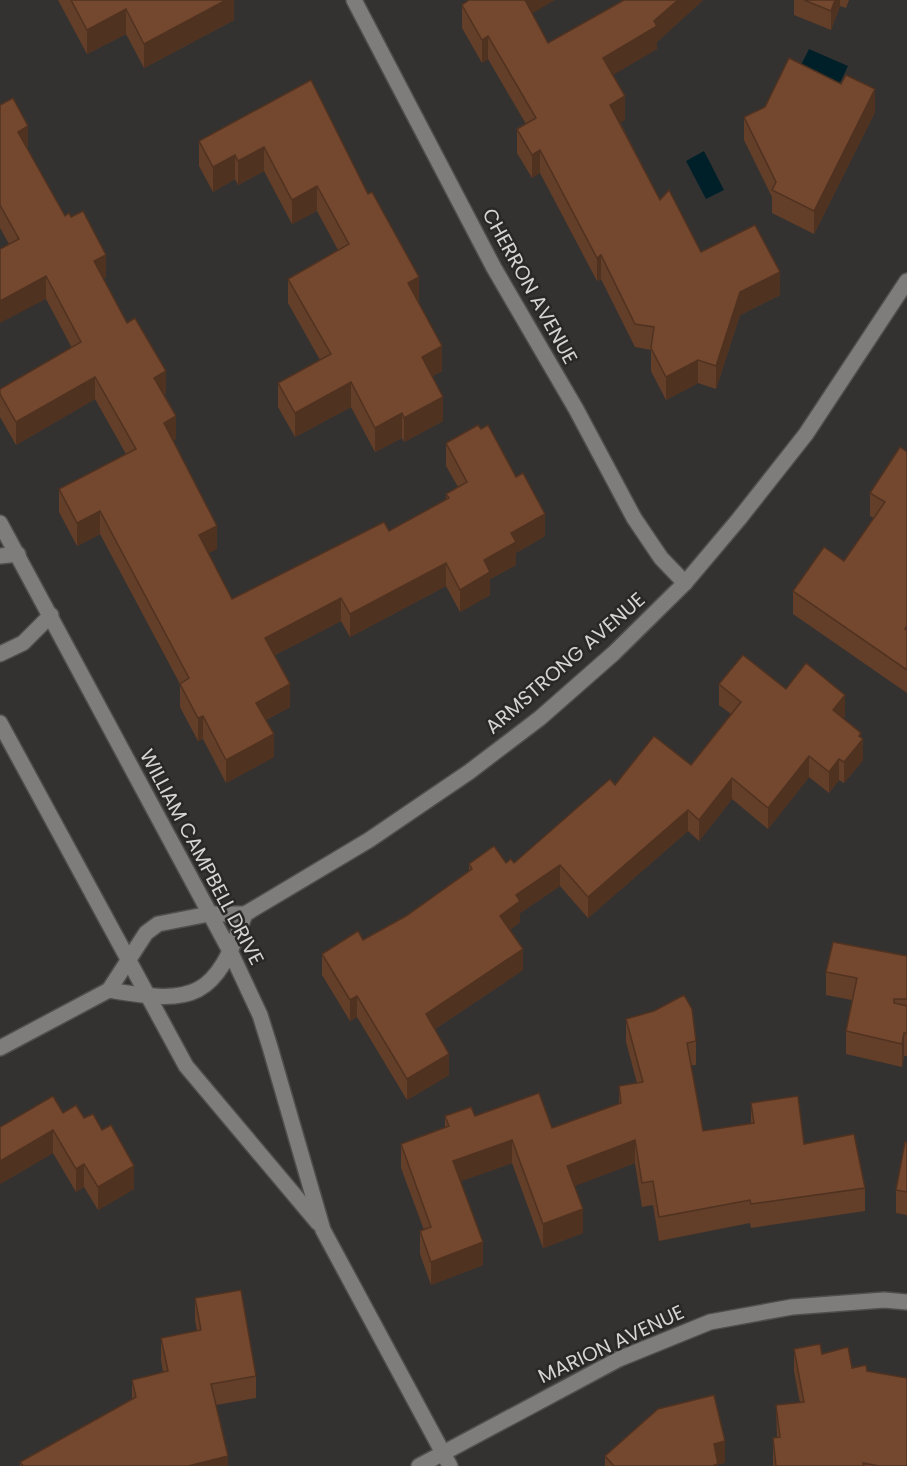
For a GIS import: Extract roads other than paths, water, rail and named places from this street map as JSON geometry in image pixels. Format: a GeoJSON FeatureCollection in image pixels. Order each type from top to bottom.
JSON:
{"type":"FeatureCollection","features":[{"type":"Feature","properties":{"kind":"street","name":"CHERRON AVENUE"},"geometry":{"type":"LineString","coordinates":[[354,0],[494,268],[576,409],[634,518],[661,558],[685,583]]}},
{"type":"Feature","properties":{"kind":"street","name":"ARMSTRONG AVENUE"},"geometry":{"type":"LineString","coordinates":[[244,914],[369,840],[469,772],[540,718],[606,661],[685,583],[806,434],[907,281]]}},
{"type":"Feature","properties":{"kind":"street","name":"WILLIAM CAMPBELL DRIVE"},"geometry":{"type":"LineString","coordinates":[[0,523],[231,953],[267,1036],[323,1230]]}},
{"type":"Feature","properties":{"kind":"street"},"geometry":{"type":"LineString","coordinates":[[0,556],[18,554]]}},
{"type":"Feature","properties":{"kind":"street"},"geometry":{"type":"LineString","coordinates":[[0,654],[23,643],[51,615]]}},
{"type":"Feature","properties":{"kind":"street","name":"WILLIAM CAMPBELL DRIVE"},"geometry":{"type":"LineString","coordinates":[[0,723],[186,1066],[323,1230],[447,1459]]}},
{"type":"Feature","properties":{"kind":"street"},"geometry":{"type":"LineString","coordinates":[[0,1048],[109,990],[146,933],[158,924],[209,914],[244,914],[231,953],[217,973],[197,992],[172,998],[147,997],[109,990]]}},
{"type":"Feature","properties":{"kind":"street","name":"MARION AVENUE"},"geometry":{"type":"LineString","coordinates":[[419,1466],[447,1459],[619,1359],[710,1322],[792,1307],[884,1300],[907,1302]]}},
{"type":"Feature","properties":{"kind":"water"},"geometry":{"type":"Polygon","coordinates":[[[809,49],[848,66],[838,87],[799,69],[809,49]]]}},
{"type":"Feature","properties":{"kind":"water"},"geometry":{"type":"Polygon","coordinates":[[[704,151],[724,190],[706,199],[686,161],[704,151]]]}}]}
